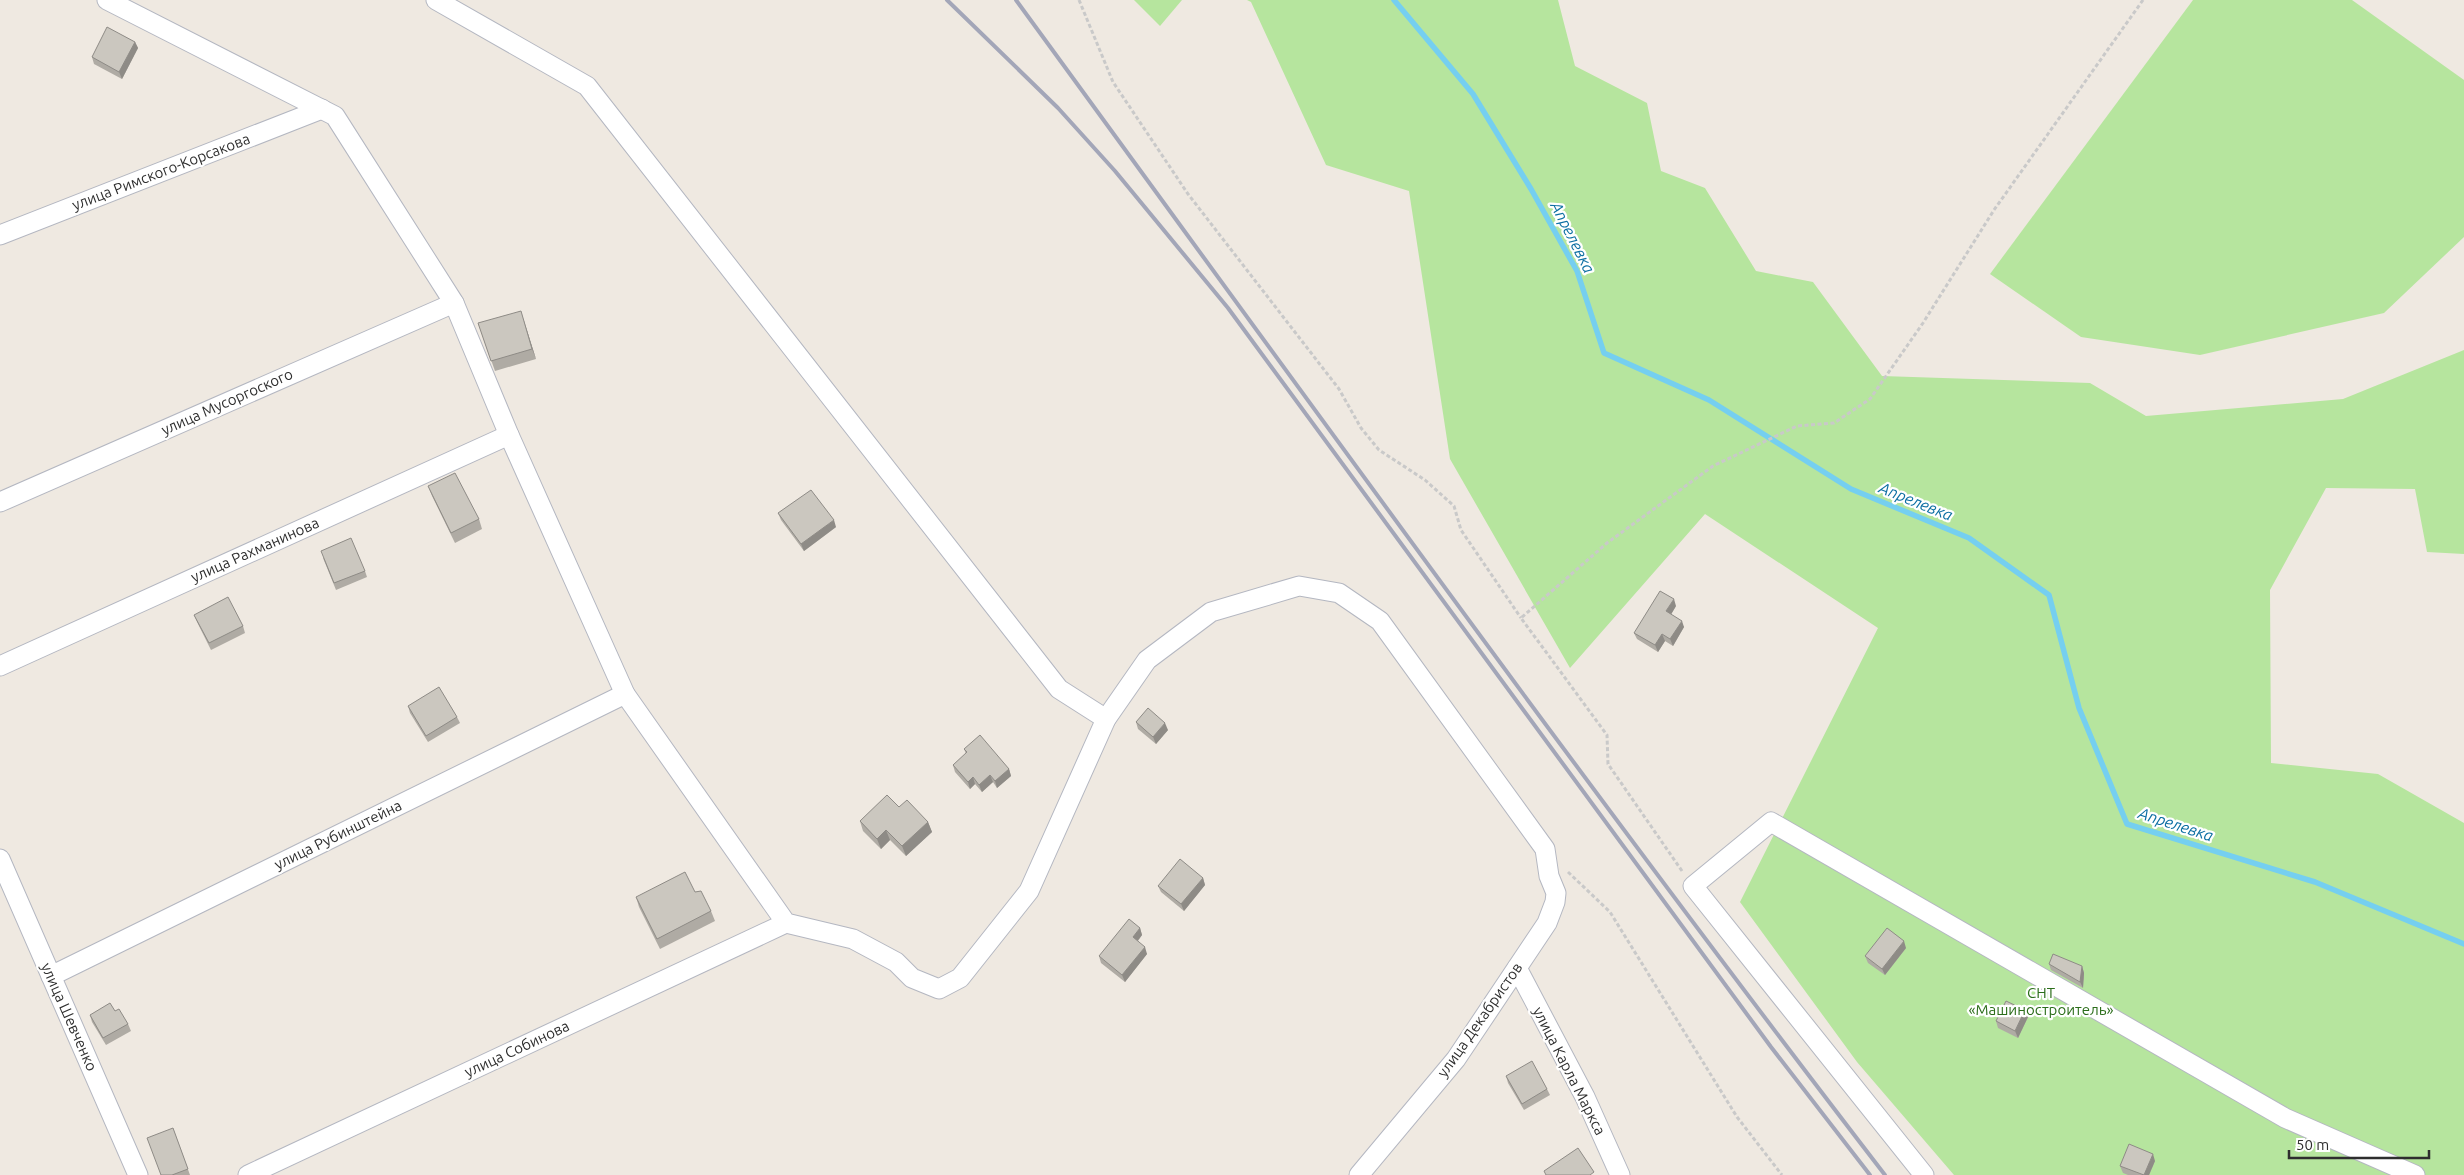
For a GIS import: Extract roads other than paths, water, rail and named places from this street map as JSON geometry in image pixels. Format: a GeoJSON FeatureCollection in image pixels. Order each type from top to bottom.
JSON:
{"type":"FeatureCollection","features":[{"type":"Feature","properties":{"kind":"street"},"geometry":{"type":"LineString","coordinates":[[107,0],[335,116],[454,303],[509,435],[626,694],[786,924],[853,939],[896,962],[912,978],[938,989],[960,978],[1029,891],[1106,719],[1059,689],[587,86],[436,0]]}},
{"type":"Feature","properties":{"kind":"street","name":"улица Римского-Корсакова"},"geometry":{"type":"LineString","coordinates":[[0,236],[322,109]]}},
{"type":"Feature","properties":{"kind":"street","name":"улица Мусоргоского"},"geometry":{"type":"LineString","coordinates":[[0,502],[454,303]]}},
{"type":"Feature","properties":{"kind":"street","name":"улица Рахманинова"},"geometry":{"type":"LineString","coordinates":[[0,666],[509,435]]}},
{"type":"Feature","properties":{"kind":"street","name":"улица Декабристов"},"geometry":{"type":"LineString","coordinates":[[1106,719],[1147,660],[1211,612],[1299,586],[1339,594],[1380,621],[1545,849],[1549,876],[1556,893],[1555,902],[1547,923],[1456,1060],[1359,1175]]}},
{"type":"Feature","properties":{"kind":"street","name":"улица Рубинштейна"},"geometry":{"type":"LineString","coordinates":[[52,976],[626,694]]}},
{"type":"Feature","properties":{"kind":"street"},"geometry":{"type":"LineString","coordinates":[[1924,1175],[1693,886],[1771,822],[2285,1118],[2415,1175]]}},
{"type":"Feature","properties":{"kind":"street","name":"улица Шевченко"},"geometry":{"type":"LineString","coordinates":[[0,859],[138,1175]]}},
{"type":"Feature","properties":{"kind":"street","name":"улица Собинова"},"geometry":{"type":"LineString","coordinates":[[248,1175],[786,924]]}},
{"type":"Feature","properties":{"kind":"street","name":"улица Карла Маркса"},"geometry":{"type":"LineString","coordinates":[[1517,968],[1585,1097],[1620,1175]]}},
{"type":"Feature","properties":{"kind":"waterway","name":"Апрелевка"},"geometry":{"type":"LineString","coordinates":[[1394,0],[1473,94],[1531,189],[1577,271],[1604,353],[1709,400],[1851,489],[1969,538],[2049,595],[2079,708],[2127,824],[2315,882],[2464,944]]}},
{"type":"Feature","properties":{"kind":"railway"},"geometry":{"type":"LineString","coordinates":[[947,0],[1058,108],[1115,171],[1228,308],[1771,1047],[1870,1175]]}},
{"type":"Feature","properties":{"kind":"railway"},"geometry":{"type":"LineString","coordinates":[[1016,0],[1555,737],[1885,1175]]}},
{"type":"Feature","properties":{"kind":"park label","name":"СНТ «Машиностроитель»"},"geometry":{"type":"Point","coordinates":[2041,1002]}}]}
